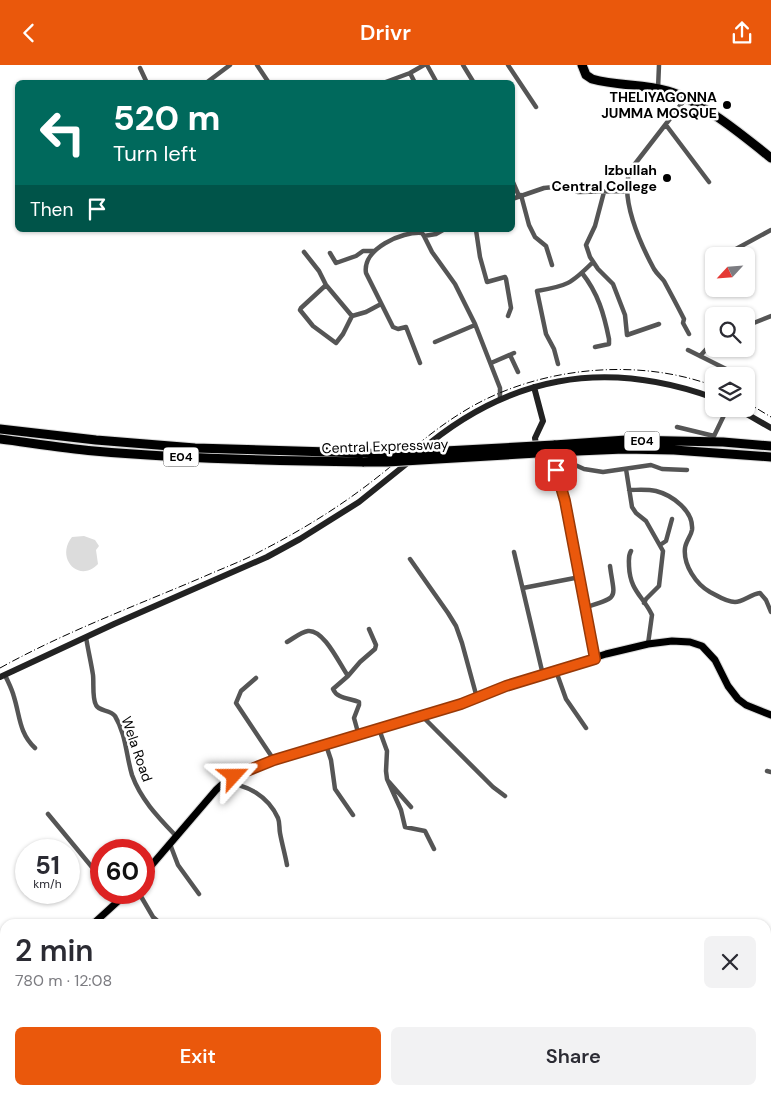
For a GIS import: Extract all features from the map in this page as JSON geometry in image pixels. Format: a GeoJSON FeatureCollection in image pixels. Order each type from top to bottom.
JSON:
{"type":"FeatureCollection","features":[{"type":"Feature","properties":{"kind":"highway"},"geometry":{"type":"LineString","coordinates":[[582,65],[586,75],[592,79],[669,91],[686,98],[771,158]]}},
{"type":"Feature","properties":{"kind":"highway","name":"Central Expressway"},"geometry":{"type":"LineString","coordinates":[[0,429],[195,449],[389,454],[554,448],[624,449],[771,457]]}},
{"type":"Feature","properties":{"kind":"highway","name":"Central Expressway"},"geometry":{"type":"LineString","coordinates":[[0,439],[93,451],[275,461],[387,462],[626,440],[771,446]]}},
{"type":"Feature","properties":{"kind":"main road"},"geometry":{"type":"LineString","coordinates":[[155,861],[222,783],[243,772],[274,760],[359,736],[478,698],[503,687],[625,649],[648,644],[682,641],[702,646],[715,659],[728,687],[738,699],[746,705],[771,715]]}},
{"type":"Feature","properties":{"kind":"main road"},"geometry":{"type":"LineString","coordinates":[[98,919],[115,904]]}},
{"type":"Feature","properties":{"kind":"street"},"geometry":{"type":"LineString","coordinates":[[210,80],[230,65]]}},
{"type":"Feature","properties":{"kind":"street"},"geometry":{"type":"LineString","coordinates":[[257,65],[267,80]]}},
{"type":"Feature","properties":{"kind":"street"},"geometry":{"type":"LineString","coordinates":[[391,80],[426,65],[434,80]]}},
{"type":"Feature","properties":{"kind":"street"},"geometry":{"type":"LineString","coordinates":[[463,65],[472,80]]}},
{"type":"Feature","properties":{"kind":"street"},"geometry":{"type":"LineString","coordinates":[[509,65],[536,107]]}},
{"type":"Feature","properties":{"kind":"street"},"geometry":{"type":"LineString","coordinates":[[658,89],[659,65]]}},
{"type":"Feature","properties":{"kind":"street"},"geometry":{"type":"LineString","coordinates":[[140,68],[146,80]]}},
{"type":"Feature","properties":{"kind":"street"},"geometry":{"type":"LineString","coordinates":[[410,73],[414,80]]}},
{"type":"Feature","properties":{"kind":"street"},"geometry":{"type":"LineString","coordinates":[[686,98],[631,169],[627,191],[630,207],[644,247],[655,272],[664,281],[676,303],[689,335]]}},
{"type":"Feature","properties":{"kind":"street"},"geometry":{"type":"LineString","coordinates":[[666,125],[709,182]]}},
{"type":"Feature","properties":{"kind":"street"},"geometry":{"type":"LineString","coordinates":[[515,186],[529,225],[536,237],[546,246],[552,265]]}},
{"type":"Feature","properties":{"kind":"street"},"geometry":{"type":"LineString","coordinates":[[515,198],[544,188],[564,186],[578,192],[627,191]]}},
{"type":"Feature","properties":{"kind":"street"},"geometry":{"type":"LineString","coordinates":[[604,192],[595,226],[586,245],[593,262],[613,284],[625,315],[628,335],[659,324]]}},
{"type":"Feature","properties":{"kind":"street"},"geometry":{"type":"LineString","coordinates":[[740,247],[771,230]]}},
{"type":"Feature","properties":{"kind":"street"},"geometry":{"type":"LineString","coordinates":[[420,363],[406,327],[398,329],[392,327],[366,273],[365,267],[368,258],[374,251],[408,233],[436,234],[440,232]]}},
{"type":"Feature","properties":{"kind":"street"},"geometry":{"type":"LineString","coordinates":[[476,232],[480,257],[487,282],[505,277],[506,279],[511,308],[508,316]]}},
{"type":"Feature","properties":{"kind":"street"},"geometry":{"type":"LineString","coordinates":[[422,233],[432,252],[455,284],[475,325],[500,388],[500,400]]}},
{"type":"Feature","properties":{"kind":"street"},"geometry":{"type":"LineString","coordinates":[[330,253],[336,263],[356,256],[363,251],[374,251]]}},
{"type":"Feature","properties":{"kind":"street"},"geometry":{"type":"LineString","coordinates":[[304,252],[319,271],[326,285],[352,316]]}},
{"type":"Feature","properties":{"kind":"street"},"geometry":{"type":"LineString","coordinates":[[558,365],[554,349],[546,334],[536,291],[556,288],[572,282],[593,262]]}},
{"type":"Feature","properties":{"kind":"street"},"geometry":{"type":"LineString","coordinates":[[582,273],[598,298],[608,333],[609,344],[595,347]]}},
{"type":"Feature","properties":{"kind":"street"},"geometry":{"type":"LineString","coordinates":[[326,285],[301,308],[300,310],[304,317],[336,343],[344,334],[352,316]]}},
{"type":"Feature","properties":{"kind":"street"},"geometry":{"type":"LineString","coordinates":[[352,316],[382,304]]}},
{"type":"Feature","properties":{"kind":"street"},"geometry":{"type":"LineString","coordinates":[[755,322],[771,316]]}},
{"type":"Feature","properties":{"kind":"street"},"geometry":{"type":"LineString","coordinates":[[435,342],[475,325]]}},
{"type":"Feature","properties":{"kind":"street"},"geometry":{"type":"LineString","coordinates":[[688,350],[722,367]]}},
{"type":"Feature","properties":{"kind":"street"},"geometry":{"type":"LineString","coordinates":[[700,356],[705,351]]}},
{"type":"Feature","properties":{"kind":"street"},"geometry":{"type":"LineString","coordinates":[[491,363],[512,354],[518,373]]}},
{"type":"Feature","properties":{"kind":"street"},"geometry":{"type":"LineString","coordinates":[[35,748],[29,742],[20,725],[14,694],[3,676],[267,557],[300,539],[359,502],[446,431],[481,408],[534,387],[564,381],[611,377],[644,379],[705,395]]}},
{"type":"Feature","properties":{"kind":"street"},"geometry":{"type":"LineString","coordinates":[[534,387],[543,421],[535,438],[538,459],[546,469],[556,470],[573,464],[584,469],[602,472],[651,465],[662,469],[687,470]]}},
{"type":"Feature","properties":{"kind":"street"},"geometry":{"type":"LineString","coordinates":[[677,427],[714,437],[723,417]]}},
{"type":"Feature","properties":{"kind":"street"},"geometry":{"type":"LineString","coordinates":[[752,417],[771,428]]}},
{"type":"Feature","properties":{"kind":"street"},"geometry":{"type":"LineString","coordinates":[[626,469],[630,503],[634,510],[646,521],[662,551],[658,586],[644,603]]}},
{"type":"Feature","properties":{"kind":"street"},"geometry":{"type":"LineString","coordinates":[[556,470],[565,501],[595,659]]}},
{"type":"Feature","properties":{"kind":"street"},"geometry":{"type":"LineString","coordinates":[[629,490],[656,491],[677,502],[686,511],[691,519],[692,531],[685,549],[687,562],[690,570],[705,589],[729,601],[737,602],[760,593],[766,600],[771,612]]}},
{"type":"Feature","properties":{"kind":"street"},"geometry":{"type":"LineString","coordinates":[[660,545],[666,541],[672,519]]}},
{"type":"Feature","properties":{"kind":"street"},"geometry":{"type":"LineString","coordinates":[[632,551],[628,556],[629,575],[634,590],[652,615],[648,644]]}},
{"type":"Feature","properties":{"kind":"street"},"geometry":{"type":"LineString","coordinates":[[514,552],[543,675]]}},
{"type":"Feature","properties":{"kind":"street"},"geometry":{"type":"LineString","coordinates":[[410,559],[456,627],[478,698]]}},
{"type":"Feature","properties":{"kind":"street"},"geometry":{"type":"LineString","coordinates":[[586,607],[606,602],[613,596],[614,590],[610,565]]}},
{"type":"Feature","properties":{"kind":"street"},"geometry":{"type":"LineString","coordinates":[[524,588],[580,577]]}},
{"type":"Feature","properties":{"kind":"street"},"geometry":{"type":"LineString","coordinates":[[359,736],[354,718],[359,702],[338,695],[333,691],[334,686],[348,676],[375,649],[376,645],[369,629]]}},
{"type":"Feature","properties":{"kind":"street"},"geometry":{"type":"LineString","coordinates":[[287,642],[306,631],[315,632],[326,641],[348,676]]}},
{"type":"Feature","properties":{"kind":"street","name":"Wela Road"},"geometry":{"type":"LineString","coordinates":[[86,637],[93,672],[95,703],[99,709],[110,712],[115,717],[125,739],[132,774],[138,789],[148,805],[177,837]]}},
{"type":"Feature","properties":{"kind":"street"},"geometry":{"type":"LineString","coordinates":[[556,671],[566,699],[586,728]]}},
{"type":"Feature","properties":{"kind":"street"},"geometry":{"type":"LineString","coordinates":[[256,678],[241,691],[236,703],[274,760]]}},
{"type":"Feature","properties":{"kind":"street"},"geometry":{"type":"LineString","coordinates":[[422,716],[493,787],[505,796]]}},
{"type":"Feature","properties":{"kind":"street"},"geometry":{"type":"LineString","coordinates":[[379,729],[387,751],[386,771],[388,781],[401,810],[405,827],[425,831],[434,849]]}},
{"type":"Feature","properties":{"kind":"street"},"geometry":{"type":"LineString","coordinates":[[326,745],[331,760],[335,789],[353,815]]}},
{"type":"Feature","properties":{"kind":"street"},"geometry":{"type":"LineString","coordinates":[[388,781],[411,807]]}},
{"type":"Feature","properties":{"kind":"street"},"geometry":{"type":"LineString","coordinates":[[222,783],[240,784],[249,787],[265,800],[280,824],[279,831],[287,865]]}},
{"type":"Feature","properties":{"kind":"street"},"geometry":{"type":"LineString","coordinates":[[48,813],[90,865]]}},
{"type":"Feature","properties":{"kind":"street"},"geometry":{"type":"LineString","coordinates":[[170,844],[178,865],[199,894]]}},
{"type":"Feature","properties":{"kind":"street"},"geometry":{"type":"LineString","coordinates":[[145,904],[155,919]]}},
{"type":"Feature","properties":{"kind":"shaded area"},"geometry":{"type":"Polygon","coordinates":[[[84,536],[95,540],[99,546],[96,550],[98,564],[84,571],[77,570],[72,566],[66,553],[67,545],[72,537],[84,536]]]}},
{"type":"Feature","properties":{"kind":"railway"},"geometry":{"type":"LineString","coordinates":[[0,668],[75,631],[254,555],[275,544],[315,521],[354,495],[436,430],[461,413],[489,398],[519,386],[551,377],[584,371],[618,369],[651,371],[705,383]]}},
{"type":"Feature","properties":{"kind":"railway"},"geometry":{"type":"LineString","coordinates":[[755,407],[771,417]]}},
{"type":"Feature","properties":{"kind":"place","name":"THELIYAGONNA JUMMA MOSQUE"},"geometry":{"type":"Point","coordinates":[727,105]}},
{"type":"Feature","properties":{"kind":"place","name":"Izbullah Central College"},"geometry":{"type":"Point","coordinates":[667,178]}},
{"type":"Feature","properties":{"kind":"route"},"geometry":{"type":"LineString","coordinates":[[234,776],[274,760],[461,704],[506,686],[595,659],[565,501],[556,470]]}}]}
